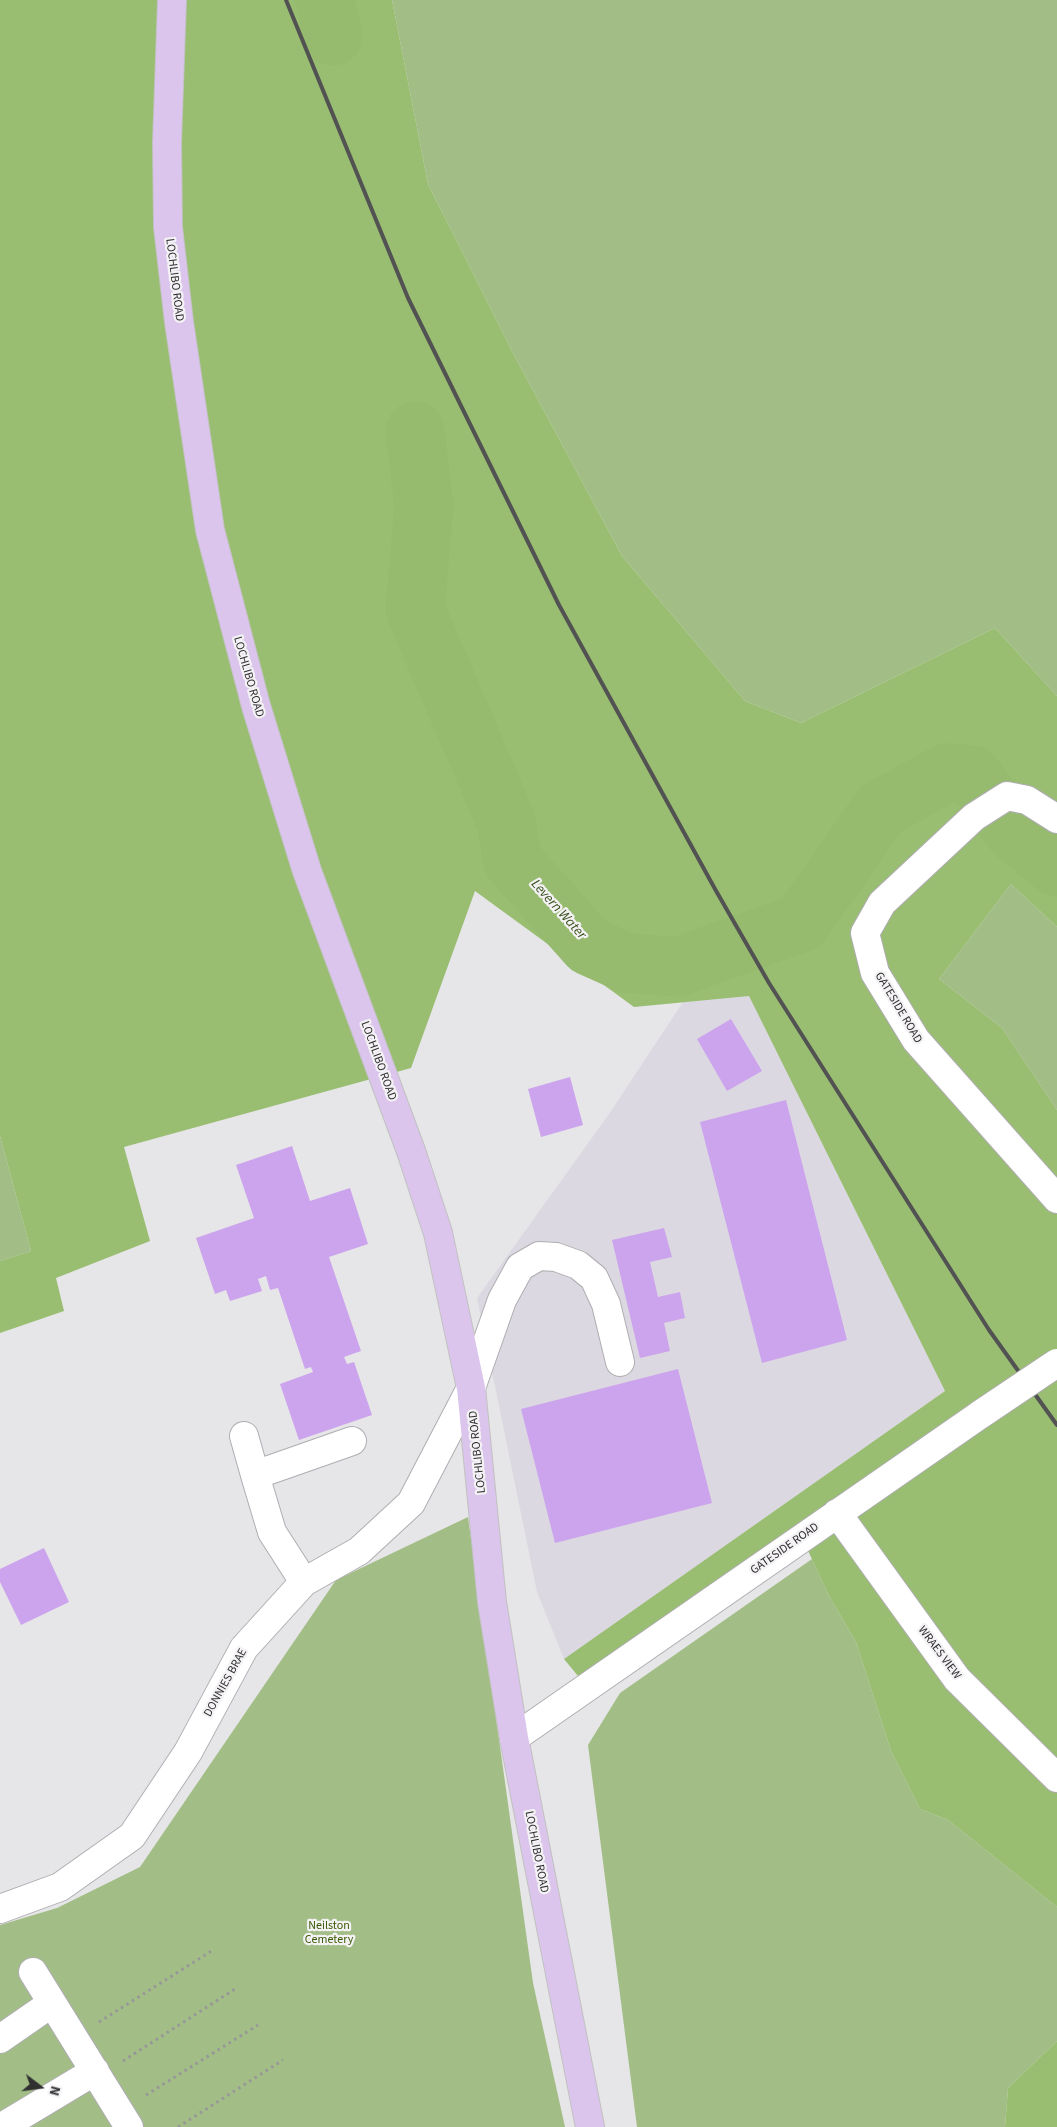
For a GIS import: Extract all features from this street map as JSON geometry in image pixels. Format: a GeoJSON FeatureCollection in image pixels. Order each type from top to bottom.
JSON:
{"type":"FeatureCollection","features":[{"type":"Feature","properties":{"kind":"main road","name":"LOCHLIBO ROAD"},"geometry":{"type":"LineString","coordinates":[[172,0],[167,143],[168,227],[210,530],[256,706],[307,871],[411,1150],[438,1234],[472,1388],[492,1602],[514,1738],[590,2127]]}},
{"type":"Feature","properties":{"kind":"street","name":"GATESIDE ROAD"},"geometry":{"type":"LineString","coordinates":[[1057,819],[1027,800],[1007,796],[974,818],[882,903],[865,932],[875,973],[916,1040],[1057,1199]]}},
{"type":"Feature","properties":{"kind":"street","name":"DONNIES BRAE"},"geometry":{"type":"LineString","coordinates":[[0,1909],[60,1887],[132,1836],[188,1752],[244,1648],[304,1582],[359,1551],[411,1503],[472,1388],[502,1300],[520,1267],[539,1256],[556,1257],[578,1266],[594,1278],[606,1304],[620,1362]]}},
{"type":"Feature","properties":{"kind":"street","name":"GATESIDE ROAD"},"geometry":{"type":"LineString","coordinates":[[514,1738],[837,1513],[1057,1363]]}},
{"type":"Feature","properties":{"kind":"street"},"geometry":{"type":"LineString","coordinates":[[244,1436],[272,1532],[304,1582]]}},
{"type":"Feature","properties":{"kind":"street"},"geometry":{"type":"LineString","coordinates":[[255,1475],[352,1441]]}},
{"type":"Feature","properties":{"kind":"street","name":"WRAES VIEW"},"geometry":{"type":"LineString","coordinates":[[837,1513],[957,1679],[1057,1778]]}},
{"type":"Feature","properties":{"kind":"street"},"geometry":{"type":"LineString","coordinates":[[33,1972],[124,2120]]}},
{"type":"Feature","properties":{"kind":"street"},"geometry":{"type":"LineString","coordinates":[[0,2039],[52,2003]]}},
{"type":"Feature","properties":{"kind":"street"},"geometry":{"type":"LineString","coordinates":[[2,2127],[97,2074]]}},
{"type":"Feature","properties":{"kind":"path"},"geometry":{"type":"LineString","coordinates":[[74,2038],[213,1950]]}},
{"type":"Feature","properties":{"kind":"path"},"geometry":{"type":"LineString","coordinates":[[97,2074],[238,1987]]}},
{"type":"Feature","properties":{"kind":"path"},"geometry":{"type":"LineString","coordinates":[[124,2120],[258,2025]]}},
{"type":"Feature","properties":{"kind":"path"},"geometry":{"type":"LineString","coordinates":[[178,2127],[282,2060]]}},
{"type":"Feature","properties":{"kind":"shaded area"},"geometry":{"type":"Polygon","coordinates":[[[749,995],[945,1391],[564,1659],[537,1592],[477,1298],[609,1114],[683,1002],[749,995]]]}},
{"type":"Feature","properties":{"kind":"green space"},"geometry":{"type":"Polygon","coordinates":[[[0,0],[392,0],[428,184],[515,357],[622,556],[745,701],[801,723],[995,628],[1057,696],[1057,927],[1011,884],[939,979],[1002,1028],[1057,1110],[1057,1907],[948,1820],[920,1809],[891,1751],[856,1642],[829,1596],[798,1529],[578,1676],[564,1659],[945,1391],[749,996],[634,1007],[475,891],[411,1068],[124,1147],[150,1241],[56,1278],[64,1311],[0,1333],[0,1261],[31,1251],[0,1136],[0,0]]]}},
{"type":"Feature","properties":{"kind":"green space"},"geometry":{"type":"Polygon","coordinates":[[[392,0],[1057,0],[1057,696],[995,628],[801,723],[745,701],[622,556],[515,357],[428,184],[392,0]]]}},
{"type":"Feature","properties":{"kind":"green space"},"geometry":{"type":"Polygon","coordinates":[[[1011,884],[1057,927],[1057,1110],[1002,1028],[939,979],[1011,884]]]}},
{"type":"Feature","properties":{"kind":"green space"},"geometry":{"type":"Polygon","coordinates":[[[0,1136],[31,1251],[0,1261],[0,1136]]]}},
{"type":"Feature","properties":{"kind":"green space","name":"Neilston Cemetery"},"geometry":{"type":"Polygon","coordinates":[[[468,1517],[533,1983],[565,2127],[0,2127],[0,1925],[57,1908],[140,1867],[336,1580],[468,1517]]]}},
{"type":"Feature","properties":{"kind":"green space"},"geometry":{"type":"Polygon","coordinates":[[[812,1559],[829,1596],[856,1642],[891,1751],[920,1809],[948,1820],[1057,1907],[1057,2041],[1008,2088],[1005,2127],[637,2127],[588,1745],[620,1693],[812,1559]]]}},
{"type":"Feature","properties":{"kind":"green space"},"geometry":{"type":"Polygon","coordinates":[[[1057,2041],[1057,2127],[1005,2127],[1008,2088],[1057,2041]]]}},
{"type":"Feature","properties":{"kind":"building"},"geometry":{"type":"Polygon","coordinates":[[[731,1019],[762,1071],[727,1091],[697,1039],[731,1019]]]}},
{"type":"Feature","properties":{"kind":"building"},"geometry":{"type":"Polygon","coordinates":[[[570,1077],[583,1125],[541,1137],[528,1089],[570,1077]]]}},
{"type":"Feature","properties":{"kind":"building"},"geometry":{"type":"Polygon","coordinates":[[[786,1100],[847,1340],[762,1363],[700,1122],[786,1100]]]}},
{"type":"Feature","properties":{"kind":"building"},"geometry":{"type":"Polygon","coordinates":[[[292,1146],[310,1201],[350,1188],[368,1244],[329,1257],[361,1351],[344,1357],[347,1364],[354,1362],[372,1415],[299,1440],[280,1384],[313,1372],[311,1367],[305,1369],[278,1288],[270,1290],[266,1276],[258,1279],[262,1291],[230,1301],[226,1290],[215,1294],[196,1238],[254,1218],[236,1165],[292,1146]]]}},
{"type":"Feature","properties":{"kind":"building"},"geometry":{"type":"Polygon","coordinates":[[[664,1228],[672,1257],[650,1262],[658,1297],[680,1292],[685,1318],[664,1323],[670,1351],[640,1358],[612,1240],[664,1228]]]}},
{"type":"Feature","properties":{"kind":"building"},"geometry":{"type":"Polygon","coordinates":[[[678,1369],[712,1503],[555,1543],[521,1409],[678,1369]]]}},
{"type":"Feature","properties":{"kind":"building"},"geometry":{"type":"Polygon","coordinates":[[[44,1548],[69,1602],[21,1625],[0,1582],[0,1569],[44,1548]]]}},
{"type":"Feature","properties":{"kind":"waterway","name":"Levern Water"},"geometry":{"type":"LineString","coordinates":[[325,0],[333,36]]}},
{"type":"Feature","properties":{"kind":"waterway","name":"Levern Water"},"geometry":{"type":"LineString","coordinates":[[415,431],[424,506],[415,609],[506,821],[513,861],[589,946],[627,963],[677,967],[801,923],[881,809],[946,773],[972,775],[1016,834],[1057,867]]}},
{"type":"Feature","properties":{"kind":"railway"},"geometry":{"type":"LineString","coordinates":[[286,0],[408,298],[559,605],[715,889],[769,983],[989,1330],[1057,1425]]}}]}
